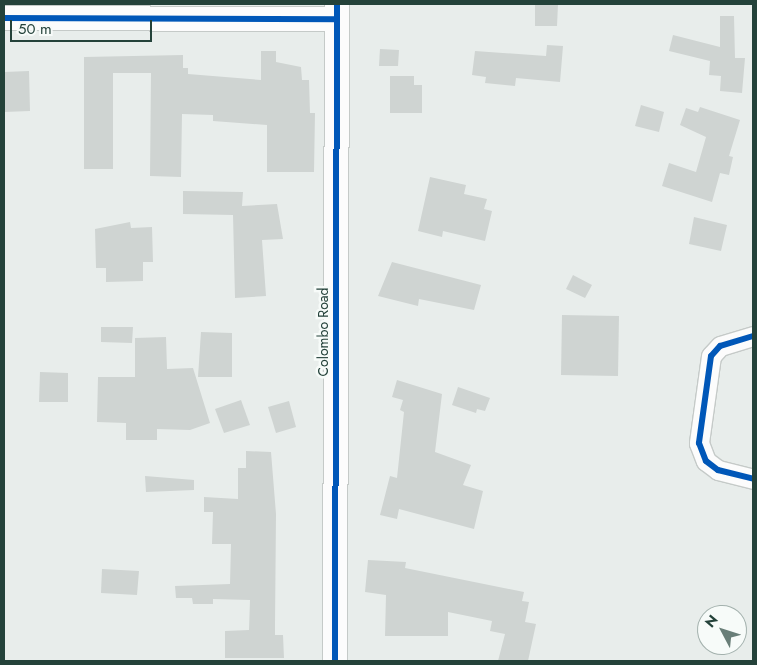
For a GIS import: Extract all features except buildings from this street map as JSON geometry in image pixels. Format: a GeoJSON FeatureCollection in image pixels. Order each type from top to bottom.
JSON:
{"type":"FeatureCollection","features":[{"type":"Feature","properties":{"kind":"street"},"geometry":{"type":"LineString","coordinates":[[4,18],[337,11]]}},
{"type":"Feature","properties":{"kind":"street","name":"Colombo Road"},"geometry":{"type":"LineString","coordinates":[[335,661],[337,11]]}},
{"type":"Feature","properties":{"kind":"street"},"geometry":{"type":"LineString","coordinates":[[753,336],[720,346],[711,356],[699,443],[706,461],[718,470],[753,479]]}},
{"type":"Feature","properties":{"kind":"cycle path"},"geometry":{"type":"LineString","coordinates":[[335,661],[337,4]]}},
{"type":"Feature","properties":{"kind":"cycle path"},"geometry":{"type":"LineString","coordinates":[[4,18],[337,19]]}},
{"type":"Feature","properties":{"kind":"cycle path"},"geometry":{"type":"LineString","coordinates":[[753,336],[720,346],[711,356],[699,443],[706,461],[718,470],[753,479]]}}]}
